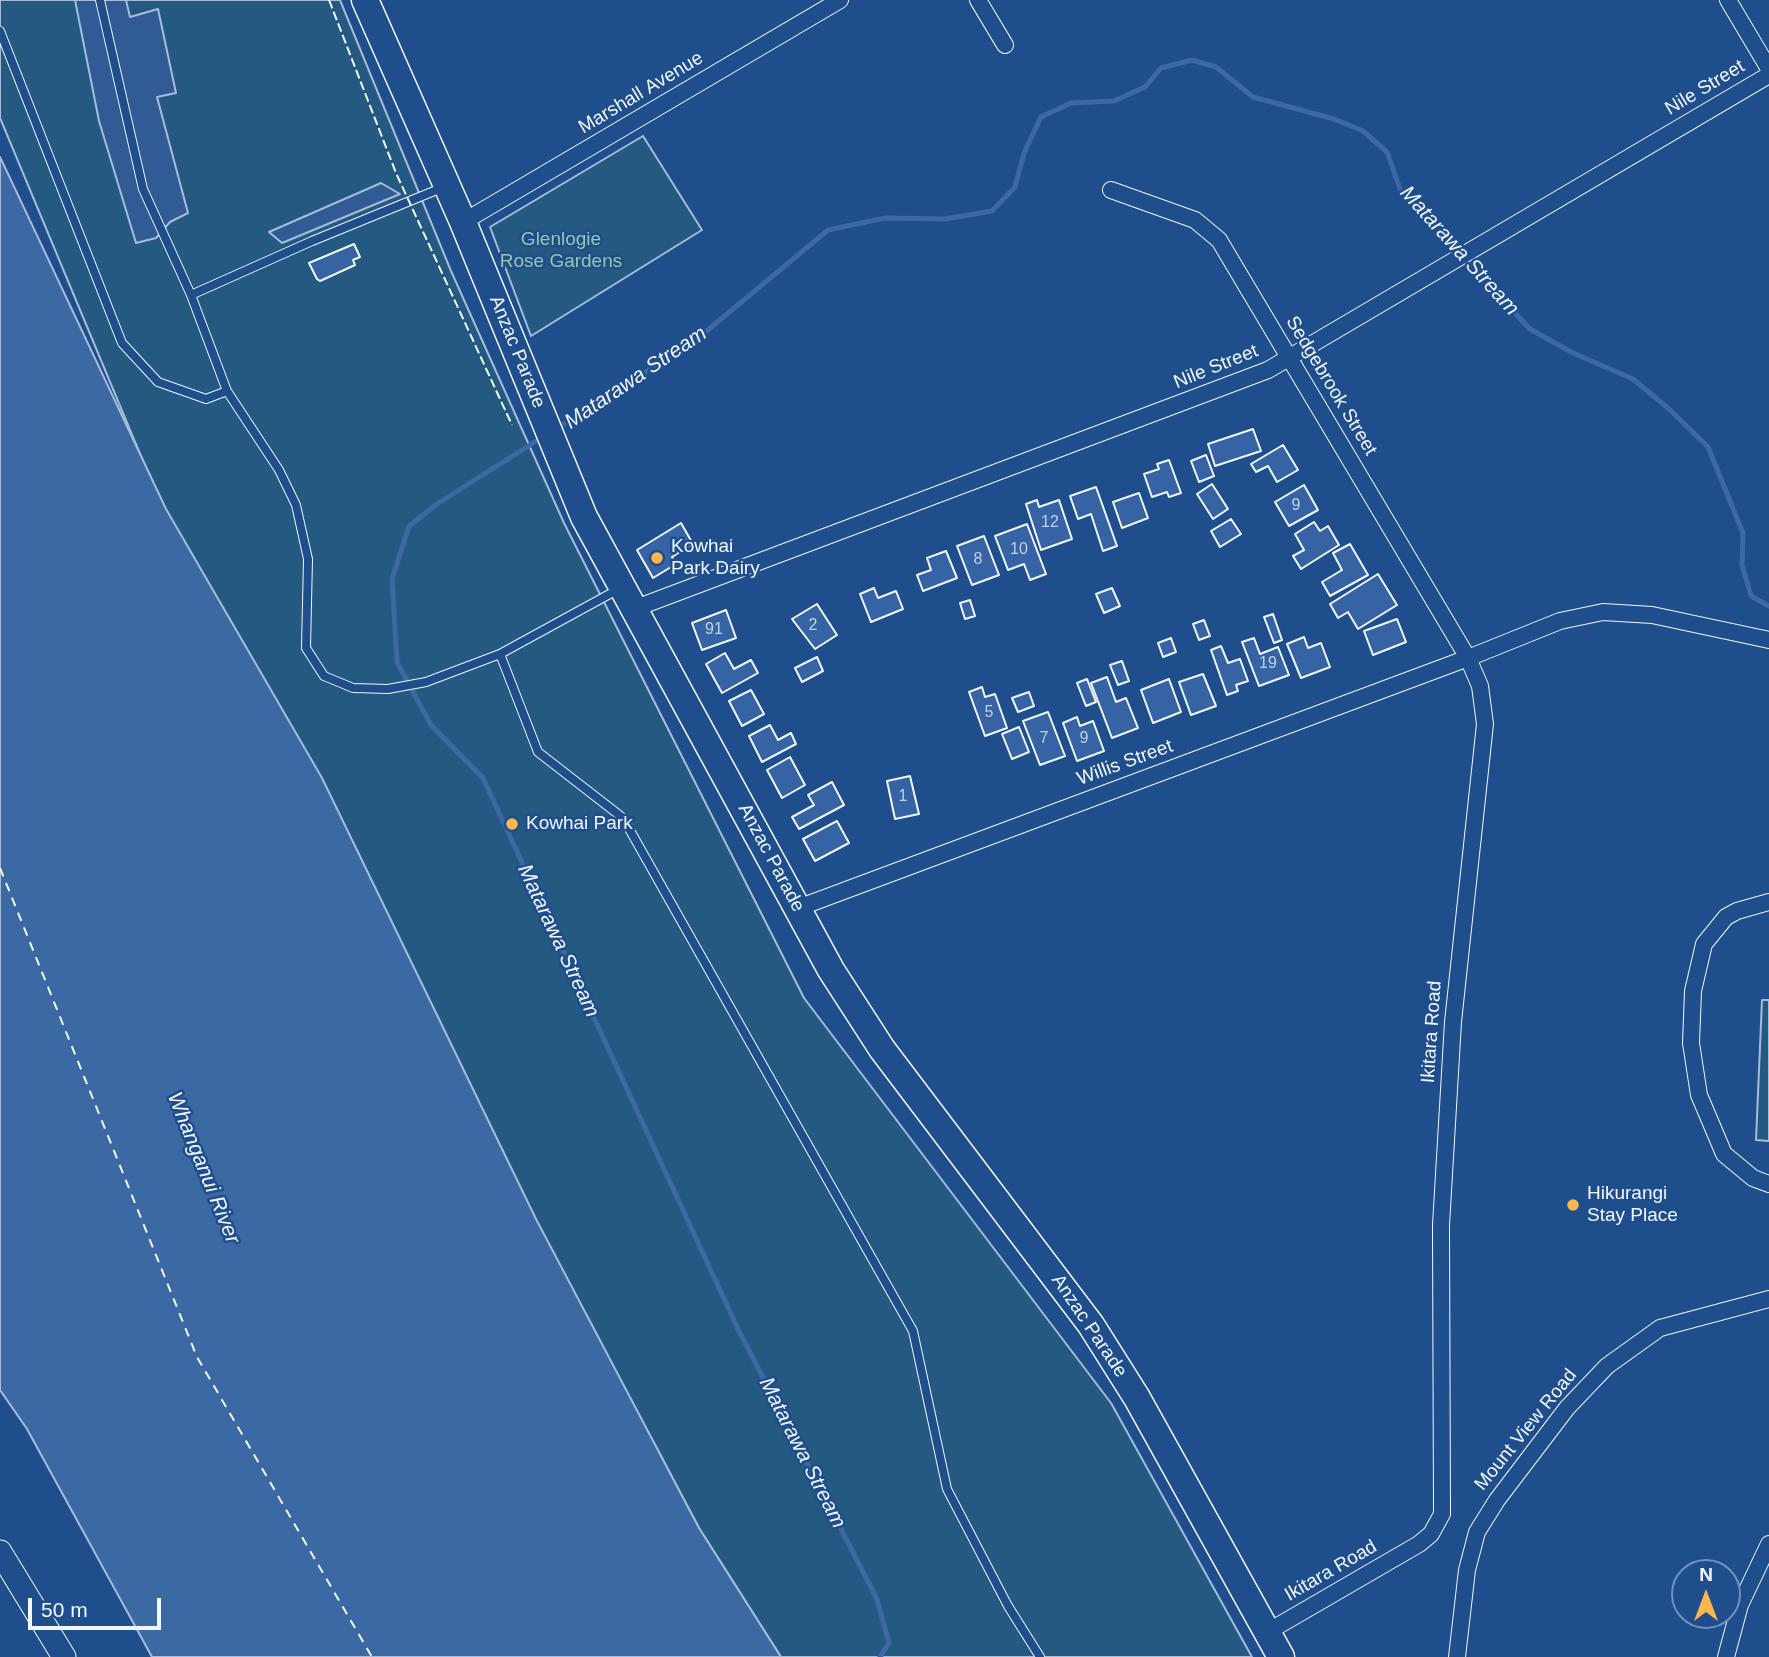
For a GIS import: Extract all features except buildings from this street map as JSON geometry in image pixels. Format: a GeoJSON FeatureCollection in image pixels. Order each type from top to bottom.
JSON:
{"type":"FeatureCollection","features":[{"type":"Feature","properties":{"kind":"main road","name":"Anzac Parade"},"geometry":{"type":"LineString","coordinates":[[365,0],[463,222],[584,517],[831,970],[882,1049],[1091,1325],[1137,1398],[1269,1631],[1281,1657]]}},
{"type":"Feature","properties":{"kind":"main road"},"geometry":{"type":"LineString","coordinates":[[0,1552],[64,1657]]}},
{"type":"Feature","properties":{"kind":"street","name":"Marshall Avenue"},"geometry":{"type":"LineString","coordinates":[[463,222],[840,0]]}},
{"type":"Feature","properties":{"kind":"street"},"geometry":{"type":"LineString","coordinates":[[978,0],[1005,45]]}},
{"type":"Feature","properties":{"kind":"street"},"geometry":{"type":"LineString","coordinates":[[1728,0],[1769,69]]}},
{"type":"Feature","properties":{"kind":"street","name":"Nile Street"},"geometry":{"type":"LineString","coordinates":[[629,597],[1240,382],[1290,358],[1769,75]]}},
{"type":"Feature","properties":{"kind":"street","name":"Sedgebrook Street"},"geometry":{"type":"LineString","coordinates":[[1111,190],[1195,220],[1214,233],[1468,658]]}},
{"type":"Feature","properties":{"kind":"street"},"geometry":{"type":"LineString","coordinates":[[1468,658],[1560,621],[1603,612],[1652,615],[1769,639]]}},
{"type":"Feature","properties":{"kind":"street","name":"Willis Street"},"geometry":{"type":"LineString","coordinates":[[798,908],[1468,658]]}},
{"type":"Feature","properties":{"kind":"street","name":"Ikitara Road"},"geometry":{"type":"LineString","coordinates":[[1269,1631],[1419,1544],[1431,1534],[1442,1514],[1442,1211],[1452,1022],[1485,724],[1480,686],[1468,658]]}},
{"type":"Feature","properties":{"kind":"street"},"geometry":{"type":"LineString","coordinates":[[1769,902],[1749,906],[1726,917],[1704,944],[1693,991],[1691,1042],[1699,1095],[1724,1154],[1753,1178],[1769,1184]]}},
{"type":"Feature","properties":{"kind":"street","name":"Mount View Road"},"geometry":{"type":"LineString","coordinates":[[1457,1657],[1467,1570],[1477,1532],[1497,1500],[1566,1408],[1607,1366],[1660,1328],[1769,1299]]}},
{"type":"Feature","properties":{"kind":"street"},"geometry":{"type":"LineString","coordinates":[[1726,1657],[1740,1605],[1769,1544]]}},
{"type":"Feature","properties":{"kind":"lane"},"geometry":{"type":"LineString","coordinates":[[100,0],[143,189],[191,295],[226,391],[279,470],[296,505],[308,559],[306,648],[312,662],[324,676],[353,688],[388,689],[426,682],[500,654],[629,597]]}},
{"type":"Feature","properties":{"kind":"lane"},"geometry":{"type":"LineString","coordinates":[[0,31],[122,343],[158,382],[206,399],[226,391]]}},
{"type":"Feature","properties":{"kind":"lane"},"geometry":{"type":"LineString","coordinates":[[191,295],[312,240],[446,186]]}},
{"type":"Feature","properties":{"kind":"lane"},"geometry":{"type":"LineString","coordinates":[[500,654],[538,752],[623,818],[913,1331],[947,1489],[1008,1606],[1040,1657]]}},
{"type":"Feature","properties":{"kind":"green space","name":"Kowhai Park"},"geometry":{"type":"Polygon","coordinates":[[[0,0],[340,0],[451,271],[564,523],[804,998],[1111,1403],[1252,1657],[781,1657],[699,1528],[654,1443],[615,1389],[193,581],[0,118],[0,0]]]}},
{"type":"Feature","properties":{"kind":"green space","name":"Glenlogie Rose Gardens"},"geometry":{"type":"Polygon","coordinates":[[[643,136],[702,230],[531,336],[490,227],[643,136]]]}},
{"type":"Feature","properties":{"kind":"green space"},"geometry":{"type":"Polygon","coordinates":[[[1762,1000],[1769,1000],[1769,1141],[1756,1140],[1762,1000]]]}},
{"type":"Feature","properties":{"kind":"shaded area"},"geometry":{"type":"Polygon","coordinates":[[[75,0],[126,0],[130,17],[158,9],[176,93],[157,97],[188,213],[170,222],[156,238],[136,243],[99,121],[75,0]]]}},
{"type":"Feature","properties":{"kind":"shaded area"},"geometry":{"type":"Polygon","coordinates":[[[381,183],[400,194],[282,243],[269,232],[381,183]]]}},
{"type":"Feature","properties":{"kind":"water","name":"Whanganui River"},"geometry":{"type":"Polygon","coordinates":[[[0,157],[166,509],[322,778],[536,1219],[699,1528],[781,1657],[152,1657],[27,1429],[0,1390],[0,157]]]}},
{"type":"Feature","properties":{"kind":"waterway","name":"Matarawa Stream"},"geometry":{"type":"LineString","coordinates":[[556,429],[697,339],[828,230],[885,218],[945,219],[992,211],[1015,187],[1024,153],[1041,117],[1071,103],[1114,101],[1145,87],[1161,68],[1192,60],[1216,67],[1253,97],[1334,119],[1363,131],[1387,152],[1401,192],[1530,329],[1573,353],[1633,379],[1668,408],[1708,447],[1743,533],[1742,565],[1751,596],[1769,606]]}},
{"type":"Feature","properties":{"kind":"waterway","name":"Matarawa Stream"},"geometry":{"type":"LineString","coordinates":[[544,436],[437,504],[409,526],[392,579],[397,662],[431,725],[483,778],[738,1329],[877,1599],[889,1643],[880,1657]]}},
{"type":"Feature","properties":{"kind":"ferry route"},"geometry":{"type":"LineString","coordinates":[[0,868],[197,1357],[372,1657]]}},
{"type":"Feature","properties":{"kind":"fence"},"geometry":{"type":"LineString","coordinates":[[329,0],[396,173],[512,425]]}},
{"type":"Feature","properties":{"kind":"place","name":"Kowhai Park Dairy"},"geometry":{"type":"Point","coordinates":[657,558]}},
{"type":"Feature","properties":{"kind":"place","name":"Kowhai Park"},"geometry":{"type":"Point","coordinates":[512,824]}},
{"type":"Feature","properties":{"kind":"place","name":"Hikurangi Stay Place"},"geometry":{"type":"Point","coordinates":[1573,1205]}}]}
